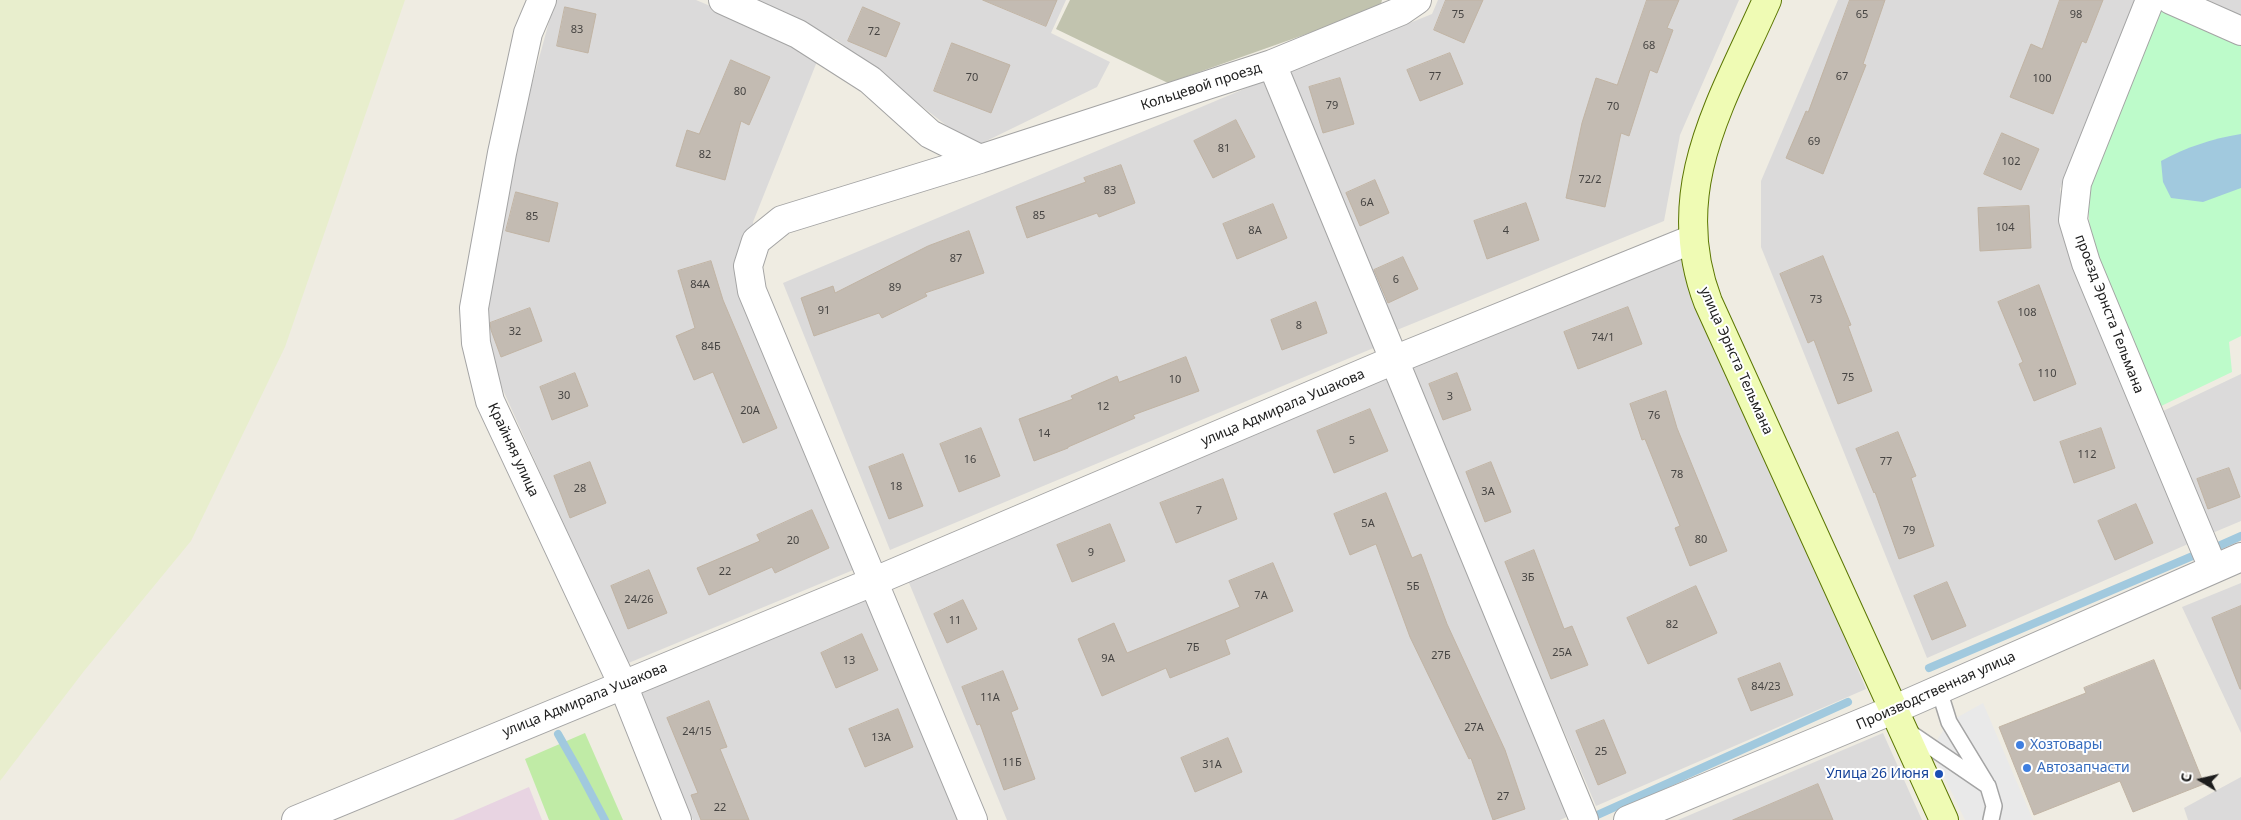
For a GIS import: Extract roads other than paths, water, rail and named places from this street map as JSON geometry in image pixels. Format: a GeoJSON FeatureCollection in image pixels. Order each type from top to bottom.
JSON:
{"type":"FeatureCollection","features":[{"type":"Feature","properties":{"kind":"main road","name":"улица Эрнста Тельмана"},"geometry":{"type":"LineString","coordinates":[[1767,0],[1703,149],[1693,196],[1693,240],[1697,267],[1708,302],[1899,718]]}},
{"type":"Feature","properties":{"kind":"main road"},"geometry":{"type":"LineString","coordinates":[[1899,718],[1944,820]]}},
{"type":"Feature","properties":{"kind":"street","name":"Крайняя улица"},"geometry":{"type":"LineString","coordinates":[[542,0],[528,33],[502,153],[474,308],[476,343],[490,401],[623,685],[677,820]]}},
{"type":"Feature","properties":{"kind":"street"},"geometry":{"type":"LineString","coordinates":[[723,0],[798,34],[870,80],[930,134],[980,159]]}},
{"type":"Feature","properties":{"kind":"street","name":"Кольцевой проезд"},"geometry":{"type":"LineString","coordinates":[[875,581],[752,290],[748,266],[756,240],[782,220],[980,159],[1272,64],[1401,11],[1417,0]]}},
{"type":"Feature","properties":{"kind":"street","name":"проезд Эрнста Тельмана"},"geometry":{"type":"LineString","coordinates":[[2150,0],[2077,183],[2074,220],[2086,263],[2213,568]]}},
{"type":"Feature","properties":{"kind":"street"},"geometry":{"type":"LineString","coordinates":[[2171,0],[2241,31]]}},
{"type":"Feature","properties":{"kind":"street"},"geometry":{"type":"LineString","coordinates":[[1272,64],[1584,820]]}},
{"type":"Feature","properties":{"kind":"street","name":"улица Адмирала Ушакова"},"geometry":{"type":"LineString","coordinates":[[311,817],[875,581],[1394,360],[1693,240]]}},
{"type":"Feature","properties":{"kind":"street","name":"Производственная улица"},"geometry":{"type":"LineString","coordinates":[[1628,820],[1899,718],[1939,690],[2241,557]]}},
{"type":"Feature","properties":{"kind":"street"},"geometry":{"type":"LineString","coordinates":[[875,581],[973,820]]}},
{"type":"Feature","properties":{"kind":"lane"},"geometry":{"type":"LineString","coordinates":[[1939,690],[1949,722],[1988,786],[1994,806],[1991,820]]}},
{"type":"Feature","properties":{"kind":"lane"},"geometry":{"type":"LineString","coordinates":[[1899,718],[1931,749],[1988,786]]}},
{"type":"Feature","properties":{"kind":"water"},"geometry":{"type":"Polygon","coordinates":[[[2241,134],[2241,188],[2203,202],[2171,198],[2163,182],[2161,161],[2200,144],[2241,134]]]}},
{"type":"Feature","properties":{"kind":"waterway"},"geometry":{"type":"LineString","coordinates":[[2214,548],[2241,536]]}},
{"type":"Feature","properties":{"kind":"waterway"},"geometry":{"type":"LineString","coordinates":[[1929,668],[2195,555]]}},
{"type":"Feature","properties":{"kind":"waterway"},"geometry":{"type":"LineString","coordinates":[[1593,817],[1848,702]]}},
{"type":"Feature","properties":{"kind":"waterway"},"geometry":{"type":"LineString","coordinates":[[558,734],[605,820]]}},
{"type":"Feature","properties":{"kind":"place","name":"Хозтовары"},"geometry":{"type":"Point","coordinates":[2020,745]}},
{"type":"Feature","properties":{"kind":"place","name":"Автозапчасти"},"geometry":{"type":"Point","coordinates":[2027,768]}},
{"type":"Feature","properties":{"kind":"place","name":"Улица 26 Июня"},"geometry":{"type":"Point","coordinates":[1939,774]}}]}
